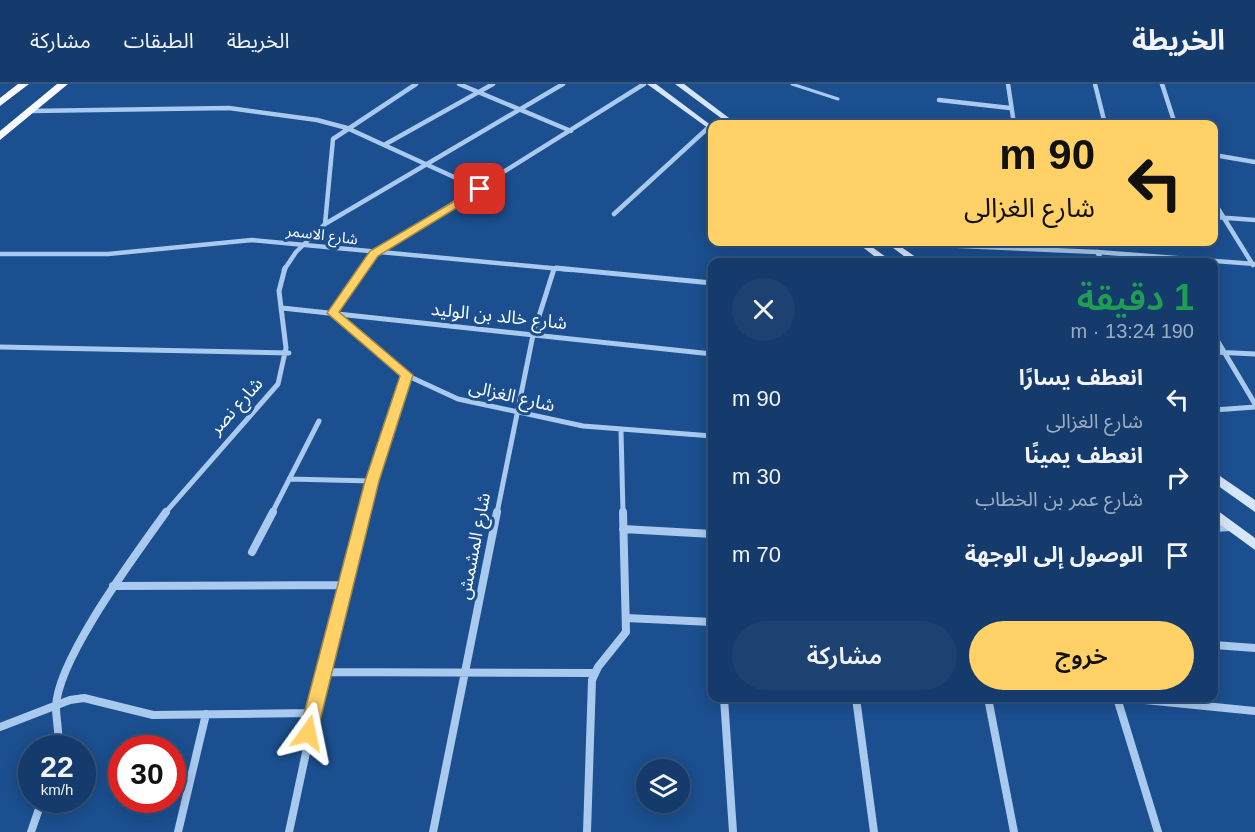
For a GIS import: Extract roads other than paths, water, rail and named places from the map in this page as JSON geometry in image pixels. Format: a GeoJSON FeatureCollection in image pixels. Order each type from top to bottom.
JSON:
{"type":"FeatureCollection","features":[{"type":"Feature","properties":{"kind":"highway"},"geometry":{"type":"LineString","coordinates":[[0,103],[24,84]]}},
{"type":"Feature","properties":{"kind":"highway"},"geometry":{"type":"LineString","coordinates":[[0,137],[63,84]]}},
{"type":"Feature","properties":{"kind":"main road"},"geometry":{"type":"LineString","coordinates":[[651,84],[708,126]]}},
{"type":"Feature","properties":{"kind":"main road"},"geometry":{"type":"LineString","coordinates":[[679,84],[728,120]]}},
{"type":"Feature","properties":{"kind":"main road"},"geometry":{"type":"LineString","coordinates":[[866,246],[882,258]]}},
{"type":"Feature","properties":{"kind":"main road"},"geometry":{"type":"LineString","coordinates":[[896,246],[912,258]]}},
{"type":"Feature","properties":{"kind":"main road"},"geometry":{"type":"LineString","coordinates":[[1218,480],[1252,502]]}},
{"type":"Feature","properties":{"kind":"main road"},"geometry":{"type":"LineString","coordinates":[[1218,516],[1255,545]]}},
{"type":"Feature","properties":{"kind":"street"},"geometry":{"type":"LineString","coordinates":[[325,224],[333,139],[416,84]]}},
{"type":"Feature","properties":{"kind":"street"},"geometry":{"type":"LineString","coordinates":[[459,84],[571,131]]}},
{"type":"Feature","properties":{"kind":"street"},"geometry":{"type":"LineString","coordinates":[[384,145],[493,84]]}},
{"type":"Feature","properties":{"kind":"street","name":"شارع نصر"},"geometry":{"type":"LineString","coordinates":[[60,735],[56,706],[72,659],[113,586],[172,503],[278,384],[289,353],[278,289],[286,264],[301,245],[325,224],[562,84]]}},
{"type":"Feature","properties":{"kind":"street"},"geometry":{"type":"LineString","coordinates":[[333,313],[374,253],[480,189],[644,84]]}},
{"type":"Feature","properties":{"kind":"street"},"geometry":{"type":"LineString","coordinates":[[1008,84],[1013,120]]}},
{"type":"Feature","properties":{"kind":"street"},"geometry":{"type":"LineString","coordinates":[[1095,84],[1104,120]]}},
{"type":"Feature","properties":{"kind":"street"},"geometry":{"type":"LineString","coordinates":[[1162,84],[1175,120]]}},
{"type":"Feature","properties":{"kind":"street"},"geometry":{"type":"LineString","coordinates":[[939,100],[1010,108]]}},
{"type":"Feature","properties":{"kind":"street"},"geometry":{"type":"LineString","coordinates":[[32,111],[229,108],[317,120],[347,128],[480,189]]}},
{"type":"Feature","properties":{"kind":"street"},"geometry":{"type":"LineString","coordinates":[[614,214],[708,131]]}},
{"type":"Feature","properties":{"kind":"street"},"geometry":{"type":"LineString","coordinates":[[1218,156],[1255,162]]}},
{"type":"Feature","properties":{"kind":"street"},"geometry":{"type":"LineString","coordinates":[[1218,210],[1254,265]]}},
{"type":"Feature","properties":{"kind":"street"},"geometry":{"type":"LineString","coordinates":[[1218,218],[1255,220]]}},
{"type":"Feature","properties":{"kind":"street","name":"شارع الاسمر"},"geometry":{"type":"LineString","coordinates":[[0,254],[108,254],[252,240],[708,283]]}},
{"type":"Feature","properties":{"kind":"street"},"geometry":{"type":"LineString","coordinates":[[968,246],[1178,258]]}},
{"type":"Feature","properties":{"kind":"street"},"geometry":{"type":"LineString","coordinates":[[1044,246],[1045,250]]}},
{"type":"Feature","properties":{"kind":"street"},"geometry":{"type":"LineString","coordinates":[[1097,252],[1101,258]]}},
{"type":"Feature","properties":{"kind":"street"},"geometry":{"type":"LineString","coordinates":[[1218,262],[1254,265]]}},
{"type":"Feature","properties":{"kind":"street","name":"شارع المشمش"},"geometry":{"type":"LineString","coordinates":[[434,832],[516,412],[533,335],[554,269]]}},
{"type":"Feature","properties":{"kind":"street","name":"شارع خالد بن الوليد"},"geometry":{"type":"LineString","coordinates":[[282,308],[708,354]]}},
{"type":"Feature","properties":{"kind":"street","name":"شارع الغزالى"},"geometry":{"type":"LineString","coordinates":[[333,313],[406,375],[458,399],[566,424],[621,431],[708,436]]}},
{"type":"Feature","properties":{"kind":"street"},"geometry":{"type":"LineString","coordinates":[[1218,342],[1255,405],[1218,410]]}},
{"type":"Feature","properties":{"kind":"street"},"geometry":{"type":"LineString","coordinates":[[0,347],[289,353]]}},
{"type":"Feature","properties":{"kind":"street"},"geometry":{"type":"LineString","coordinates":[[1218,352],[1255,354]]}},
{"type":"Feature","properties":{"kind":"street"},"geometry":{"type":"LineString","coordinates":[[289,832],[322,672],[372,481],[406,375]]}},
{"type":"Feature","properties":{"kind":"street"},"geometry":{"type":"LineString","coordinates":[[252,552],[319,421]]}},
{"type":"Feature","properties":{"kind":"street"},"geometry":{"type":"LineString","coordinates":[[587,832],[594,673],[620,644],[626,632],[621,431]]}},
{"type":"Feature","properties":{"kind":"street"},"geometry":{"type":"LineString","coordinates":[[289,479],[372,481]]}},
{"type":"Feature","properties":{"kind":"street"},"geometry":{"type":"LineString","coordinates":[[1218,528],[1232,527]]}},
{"type":"Feature","properties":{"kind":"street"},"geometry":{"type":"LineString","coordinates":[[623,529],[708,534]]}},
{"type":"Feature","properties":{"kind":"street"},"geometry":{"type":"LineString","coordinates":[[113,586],[345,585]]}},
{"type":"Feature","properties":{"kind":"street"},"geometry":{"type":"LineString","coordinates":[[626,618],[708,622]]}},
{"type":"Feature","properties":{"kind":"street"},"geometry":{"type":"LineString","coordinates":[[1218,645],[1255,648]]}},
{"type":"Feature","properties":{"kind":"street"},"geometry":{"type":"LineString","coordinates":[[322,672],[594,673]]}},
{"type":"Feature","properties":{"kind":"street"},"geometry":{"type":"LineString","coordinates":[[0,727],[84,698],[153,715],[312,713]]}},
{"type":"Feature","properties":{"kind":"street"},"geometry":{"type":"LineString","coordinates":[[724,702],[733,832]]}},
{"type":"Feature","properties":{"kind":"street"},"geometry":{"type":"LineString","coordinates":[[857,702],[874,832]]}},
{"type":"Feature","properties":{"kind":"street"},"geometry":{"type":"LineString","coordinates":[[989,702],[1014,832]]}},
{"type":"Feature","properties":{"kind":"street"},"geometry":{"type":"LineString","coordinates":[[1118,702],[1158,832]]}},
{"type":"Feature","properties":{"kind":"street"},"geometry":{"type":"LineString","coordinates":[[1165,702],[1255,711]]}},
{"type":"Feature","properties":{"kind":"street"},"geometry":{"type":"LineString","coordinates":[[178,832],[206,714]]}},
{"type":"Feature","properties":{"kind":"street"},"geometry":{"type":"LineString","coordinates":[[31,832],[38,813]]}},
{"type":"Feature","properties":{"kind":"lane"},"geometry":{"type":"LineString","coordinates":[[792,84],[838,99]]}}]}
